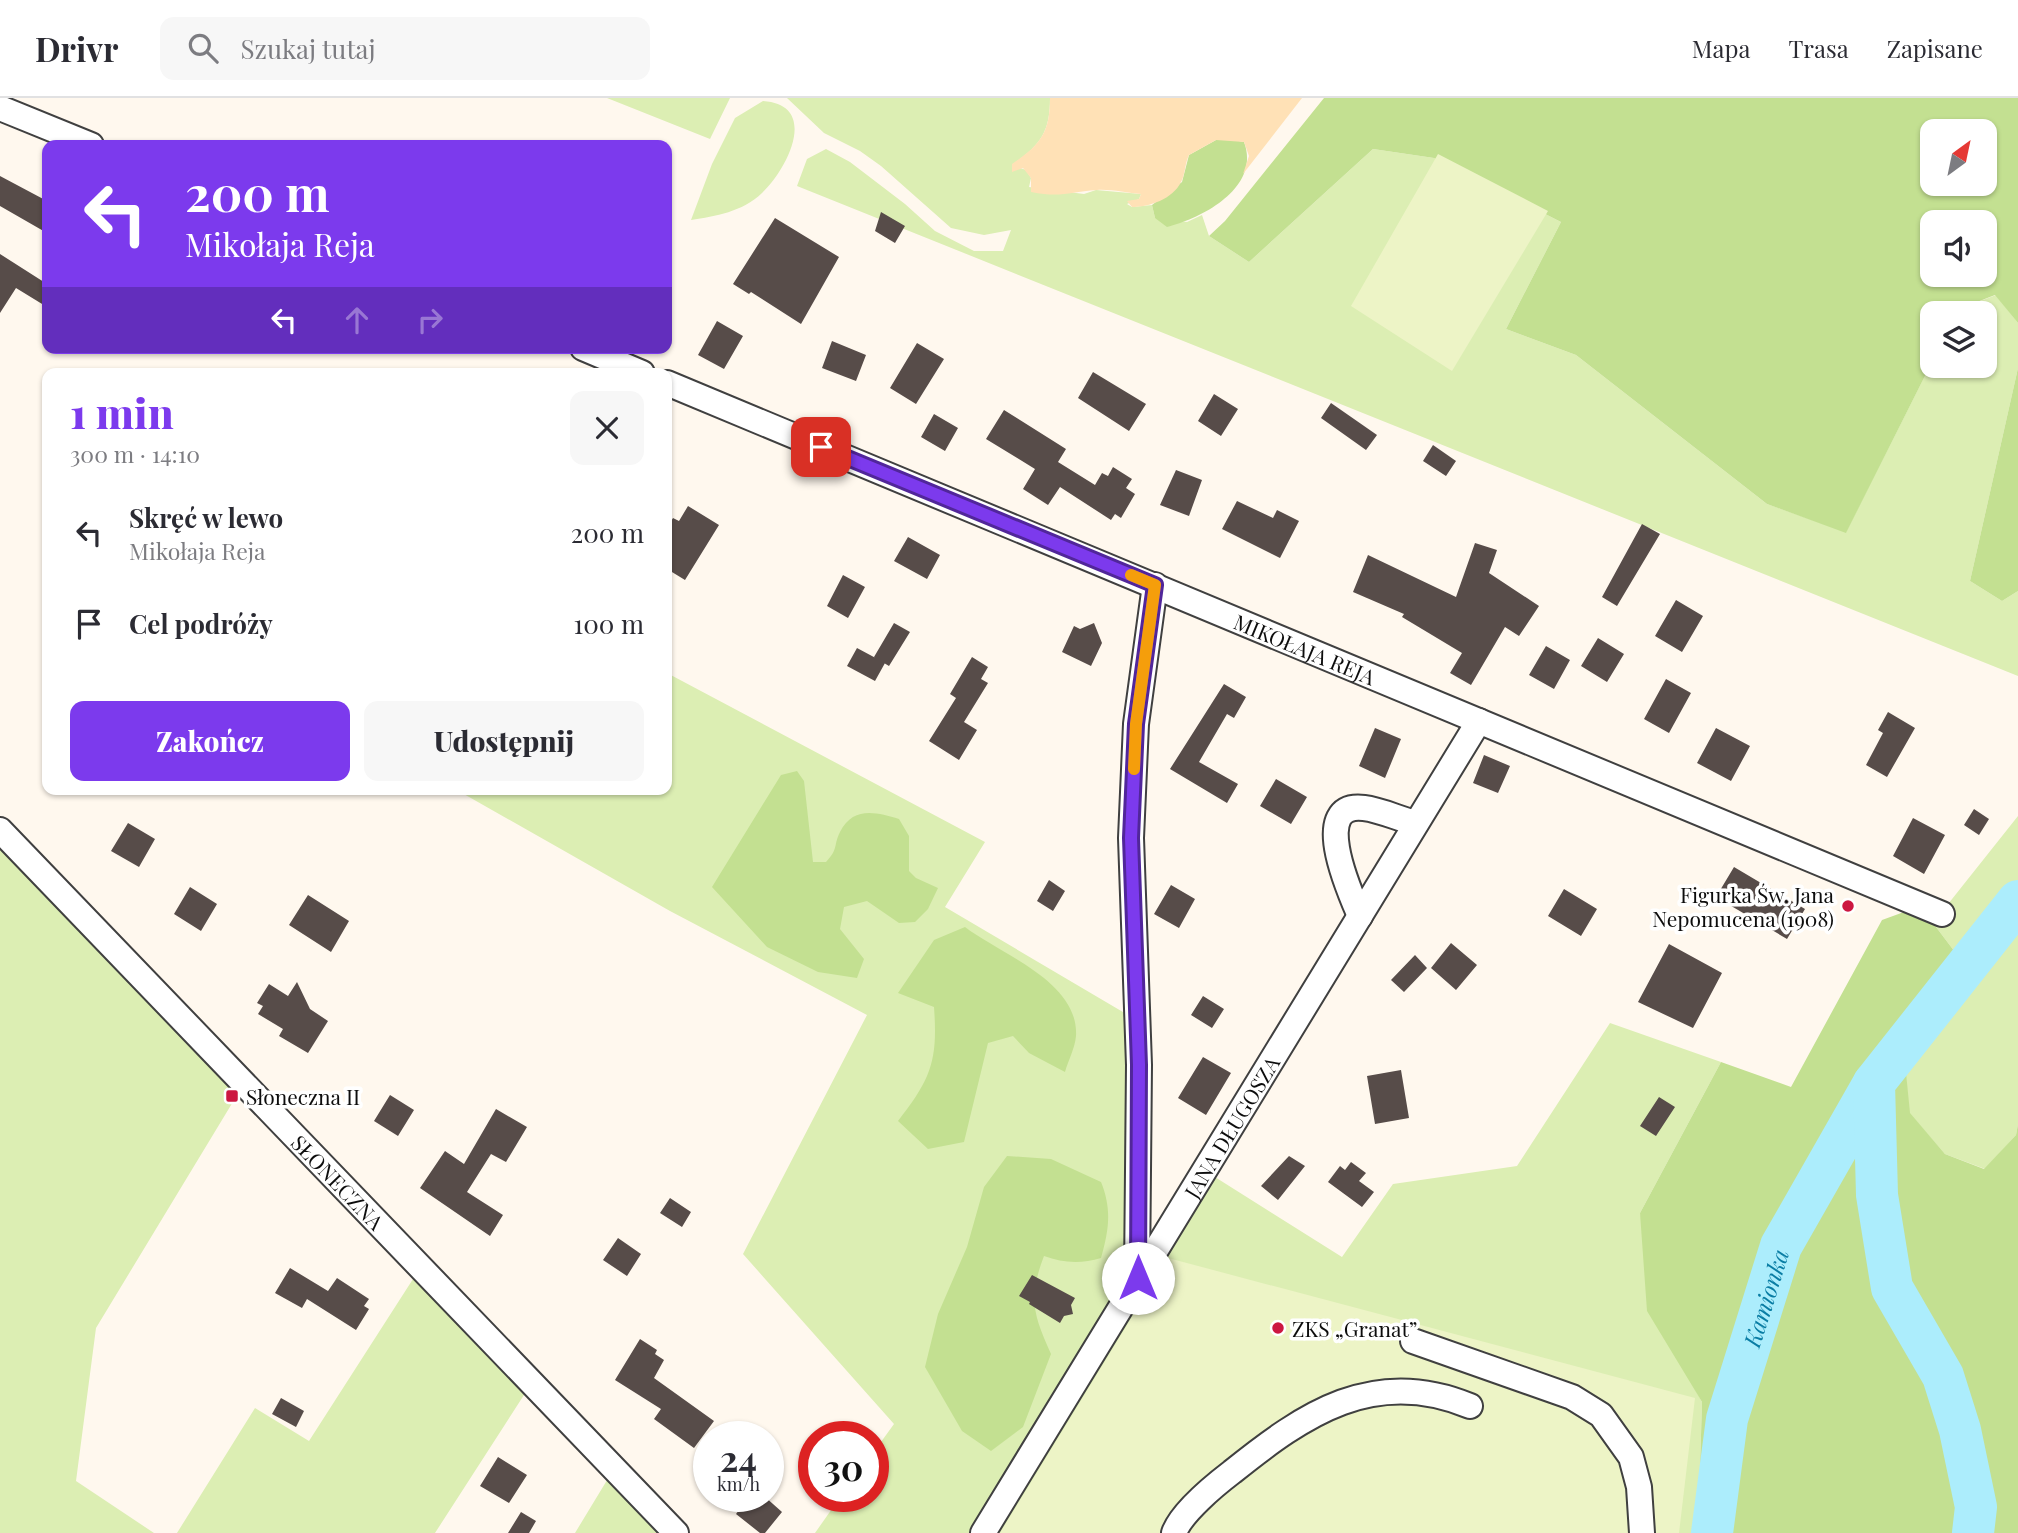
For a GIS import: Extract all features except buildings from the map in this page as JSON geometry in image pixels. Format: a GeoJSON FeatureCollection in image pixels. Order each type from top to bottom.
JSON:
{"type":"FeatureCollection","features":[{"type":"Feature","properties":{"kind":"street"},"geometry":{"type":"LineString","coordinates":[[0,108],[79,140]]}},
{"type":"Feature","properties":{"kind":"street"},"geometry":{"type":"LineString","coordinates":[[597,354],[630,368]]}},
{"type":"Feature","properties":{"kind":"street","name":"MIKOŁAJA REJA"},"geometry":{"type":"LineString","coordinates":[[672,385],[1942,914]]}},
{"type":"Feature","properties":{"kind":"street"},"geometry":{"type":"LineString","coordinates":[[1138,1278],[1139,1065],[1131,838],[1136,724],[1155,585]]}},
{"type":"Feature","properties":{"kind":"street","name":"JANA DŁUGOSZA"},"geometry":{"type":"LineString","coordinates":[[983,1533],[1479,721]]}},
{"type":"Feature","properties":{"kind":"street"},"geometry":{"type":"LineString","coordinates":[[1360,916],[1335,849],[1335,831],[1341,817],[1350,809],[1363,807],[1416,823]]}},
{"type":"Feature","properties":{"kind":"street","name":"SŁONECZNA"},"geometry":{"type":"LineString","coordinates":[[0,830],[676,1533]]}},
{"type":"Feature","properties":{"kind":"street"},"geometry":{"type":"LineString","coordinates":[[1413,1340],[1572,1397],[1601,1415],[1619,1436],[1631,1457],[1639,1487],[1642,1533]]}},
{"type":"Feature","properties":{"kind":"street"},"geometry":{"type":"LineString","coordinates":[[1174,1533],[1212,1487],[1285,1430],[1317,1410],[1345,1400],[1405,1392],[1438,1396],[1469,1406]]}},
{"type":"Feature","properties":{"kind":"green space"},"geometry":{"type":"Polygon","coordinates":[[[607,98],[730,98],[710,139],[607,98]]]}},
{"type":"Feature","properties":{"kind":"green space"},"geometry":{"type":"Polygon","coordinates":[[[787,98],[1050,98],[1048,120],[1042,137],[1012,165],[1026,170],[1031,178],[1029,187],[1084,194],[1096,190],[1141,194],[1139,199],[1127,204],[1132,207],[1152,205],[1155,218],[1187,222],[1202,215],[1209,236],[1249,262],[1373,149],[1434,158],[1561,222],[1506,329],[1576,355],[1767,504],[1846,532],[1924,378],[1997,378],[1997,301],[1980,301],[1996,295],[2018,323],[2018,368],[1970,581],[2002,601],[2018,591],[2018,676],[797,186],[807,159],[826,149],[850,162],[935,231],[974,251],[1003,251],[1011,230],[984,235],[951,228],[881,166],[860,151],[824,133],[787,98]]]}},
{"type":"Feature","properties":{"kind":"green space"},"geometry":{"type":"Polygon","coordinates":[[[1324,98],[2018,98],[2018,323],[1995,295],[1980,301],[1920,301],[1920,378],[1924,378],[1846,533],[1767,504],[1576,355],[1506,329],[1561,222],[1434,158],[1373,149],[1249,262],[1209,236],[1225,221],[1324,98]]]}},
{"type":"Feature","properties":{"kind":"green space"},"geometry":{"type":"Polygon","coordinates":[[[763,101],[781,105],[791,114],[794,126],[793,140],[780,170],[762,193],[746,205],[719,215],[691,220],[712,164],[735,118],[763,101]]]}},
{"type":"Feature","properties":{"kind":"green space"},"geometry":{"type":"Polygon","coordinates":[[[1216,140],[1244,142],[1247,158],[1244,173],[1237,186],[1212,208],[1181,223],[1167,227],[1155,218],[1152,205],[1182,182],[1189,155],[1216,140]]]}},
{"type":"Feature","properties":{"kind":"green space"},"geometry":{"type":"Polygon","coordinates":[[[1438,154],[1548,211],[1452,371],[1351,306],[1438,154]]]}},
{"type":"Feature","properties":{"kind":"green space"},"geometry":{"type":"Polygon","coordinates":[[[2018,368],[2018,591],[2002,601],[1970,581],[2018,368]]]}},
{"type":"Feature","properties":{"kind":"green space"},"geometry":{"type":"Polygon","coordinates":[[[672,676],[985,842],[945,907],[1128,1015],[1127,1274],[977,1533],[815,1533],[830,1512],[889,1512],[889,1431],[894,1424],[743,1254],[867,1015],[670,911],[466,795],[672,795],[672,676]]]}},
{"type":"Feature","properties":{"kind":"green space"},"geometry":{"type":"Polygon","coordinates":[[[797,771],[804,781],[813,862],[826,862],[834,850],[840,832],[851,818],[866,813],[882,814],[899,819],[909,836],[909,871],[916,878],[938,888],[928,909],[915,922],[899,923],[867,901],[844,907],[840,929],[864,959],[857,978],[818,972],[767,947],[712,887],[781,775],[797,771]]]}},
{"type":"Feature","properties":{"kind":"green space"},"geometry":{"type":"Polygon","coordinates":[[[2018,816],[2018,1124],[2016,1135],[1985,1169],[1945,1154],[1909,1113],[1903,1042],[1964,964],[1933,923],[2018,816]]]}},
{"type":"Feature","properties":{"kind":"green space"},"geometry":{"type":"Polygon","coordinates":[[[0,826],[245,1082],[96,1328],[76,1481],[154,1533],[0,1533],[0,826]]]}},
{"type":"Feature","properties":{"kind":"green space"},"geometry":{"type":"Polygon","coordinates":[[[1904,912],[1933,923],[1964,964],[1903,1042],[1910,1113],[1945,1154],[1984,1169],[2016,1135],[2018,1124],[2018,1533],[1698,1533],[1702,1402],[1647,1311],[1640,1213],[1721,1062],[1791,1087],[1882,920],[1904,912]]]}},
{"type":"Feature","properties":{"kind":"green space"},"geometry":{"type":"Polygon","coordinates":[[[965,927],[1051,984],[1065,1000],[1074,1017],[1076,1036],[1065,1072],[1029,1053],[1013,1036],[988,1043],[964,1142],[928,1149],[898,1121],[918,1093],[930,1068],[935,1042],[934,1007],[898,993],[934,940],[965,927]]]}},
{"type":"Feature","properties":{"kind":"green space"},"geometry":{"type":"Polygon","coordinates":[[[1610,1023],[1721,1062],[1640,1213],[1686,1373],[1702,1402],[1698,1533],[994,1533],[1207,1172],[1342,1257],[1393,1184],[1517,1166],[1610,1023]]]}},
{"type":"Feature","properties":{"kind":"green space"},"geometry":{"type":"Polygon","coordinates":[[[1007,1156],[1051,1159],[1101,1182],[1107,1201],[1108,1220],[1101,1258],[1072,1262],[1044,1256],[1034,1295],[1040,1328],[1051,1354],[1023,1427],[991,1451],[962,1431],[925,1367],[938,1314],[967,1247],[984,1187],[1007,1156]]]}},
{"type":"Feature","properties":{"kind":"green space","name":"ZKS „Granat”"},"geometry":{"type":"Polygon","coordinates":[[[1168,1258],[1695,1398],[1679,1533],[1000,1533],[1168,1258]]]}},
{"type":"Feature","properties":{"kind":"green space"},"geometry":{"type":"Polygon","coordinates":[[[422,1265],[533,1381],[435,1533],[177,1533],[255,1408],[309,1441],[422,1265]]]}},
{"type":"Feature","properties":{"kind":"green space"},"geometry":{"type":"Polygon","coordinates":[[[615,1467],[679,1533],[575,1533],[615,1467]]]}},
{"type":"Feature","properties":{"kind":"sand"},"geometry":{"type":"Polygon","coordinates":[[[1050,98],[1302,98],[1243,174],[1249,156],[1244,142],[1216,140],[1189,155],[1182,179],[1172,193],[1153,204],[1132,207],[1127,201],[1139,199],[1141,194],[1102,190],[1058,195],[1041,194],[1031,192],[1031,178],[1023,168],[1012,172],[1012,164],[1030,151],[1042,137],[1048,120],[1050,98]]]}},
{"type":"Feature","properties":{"kind":"waterway","name":"Kamionka"},"geometry":{"type":"LineString","coordinates":[[1973,1533],[1976,1507],[1960,1430],[1943,1376],[1892,1288],[1877,1195],[1874,1083],[2018,901]]}},
{"type":"Feature","properties":{"kind":"waterway","name":"Kamionka"},"geometry":{"type":"LineString","coordinates":[[1712,1533],[1727,1419],[1781,1246],[1874,1083]]}},
{"type":"Feature","properties":{"kind":"slow traffic"},"geometry":{"type":"LineString","coordinates":[[1131,575],[1155,585],[1136,724],[1134,769]]}},
{"type":"Feature","properties":{"kind":"place","name":"Figurka Św. Jana Nepomucena (1908)"},"geometry":{"type":"Point","coordinates":[1848,906]}},
{"type":"Feature","properties":{"kind":"place","name":"Słoneczna II"},"geometry":{"type":"Point","coordinates":[232,1096]}},
{"type":"Feature","properties":{"kind":"place","name":"ZKS „Granat”"},"geometry":{"type":"Point","coordinates":[1278,1328]}},
{"type":"Feature","properties":{"kind":"route"},"geometry":{"type":"LineString","coordinates":[[821,447],[1155,585],[1136,724],[1131,838],[1139,1065],[1138,1278]]}}]}
